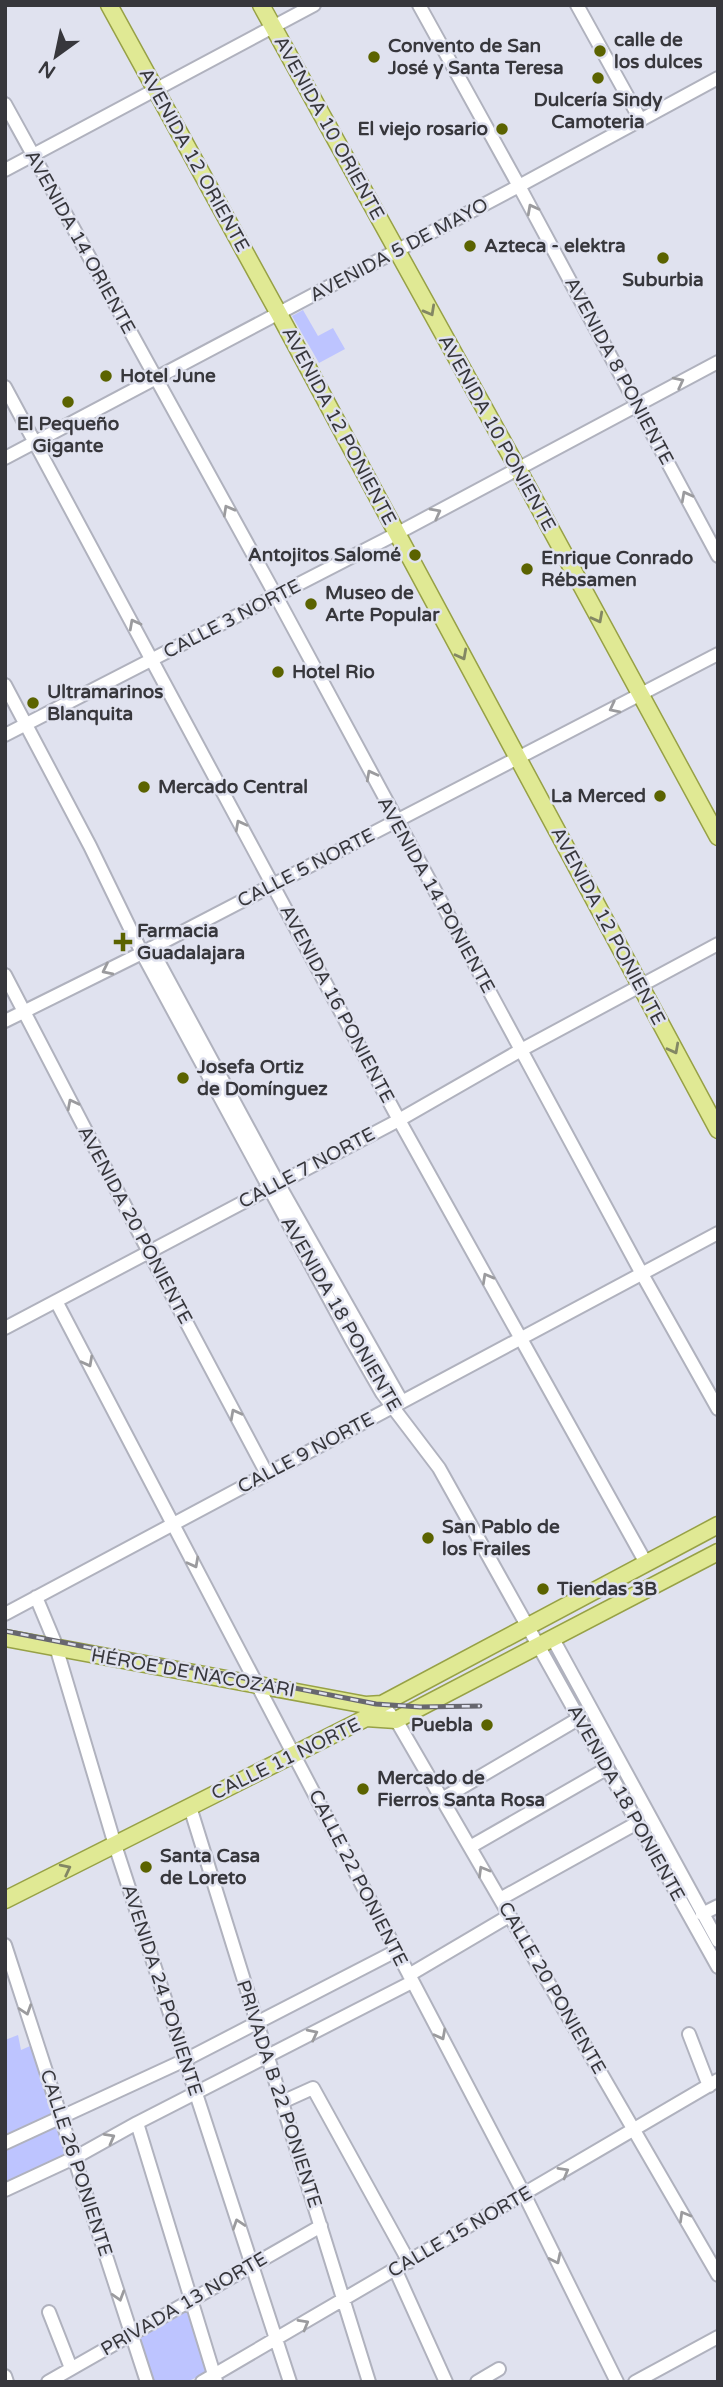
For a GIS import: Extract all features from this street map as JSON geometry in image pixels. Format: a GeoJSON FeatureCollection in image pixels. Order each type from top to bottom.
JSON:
{"type":"FeatureCollection","features":[{"type":"Feature","properties":{"kind":"main road","name":"AVENIDA 12 ORIENTE"},"geometry":{"type":"LineString","coordinates":[[109,5],[279,314]]}},
{"type":"Feature","properties":{"kind":"main road","name":"AVENIDA 10 ORIENTE"},"geometry":{"type":"LineString","coordinates":[[261,5],[396,251]]}},
{"type":"Feature","properties":{"kind":"main road","name":"AVENIDA 10 PONIENTE"},"geometry":{"type":"LineString","coordinates":[[396,251],[718,837]]}},
{"type":"Feature","properties":{"kind":"main road","name":"AVENIDA 12 PONIENTE"},"geometry":{"type":"LineString","coordinates":[[279,314],[718,1130]]}},
{"type":"Feature","properties":{"kind":"main road","name":"CALLE 11 NORTE"},"geometry":{"type":"LineString","coordinates":[[382,1703],[718,1525]]}},
{"type":"Feature","properties":{"kind":"main road","name":"CALLE 11 NORTE"},"geometry":{"type":"LineString","coordinates":[[5,1900],[366,1718],[396,1720],[718,1552]]}},
{"type":"Feature","properties":{"kind":"main road","name":"HÉROE DE NACOZARI"},"geometry":{"type":"LineString","coordinates":[[5,1638],[366,1705],[382,1703]]}},
{"type":"Feature","properties":{"kind":"street"},"geometry":{"type":"LineString","coordinates":[[5,170],[314,5]]}},
{"type":"Feature","properties":{"kind":"street","name":"AVENIDA 8 PONIENTE"},"geometry":{"type":"LineString","coordinates":[[419,5],[718,556]]}},
{"type":"Feature","properties":{"kind":"street"},"geometry":{"type":"LineString","coordinates":[[577,5],[640,120]]}},
{"type":"Feature","properties":{"kind":"street","name":"AVENIDA 5 DE MAYO"},"geometry":{"type":"LineString","coordinates":[[5,458],[156,380],[718,78]]}},
{"type":"Feature","properties":{"kind":"street","name":"AVENIDA 14 ORIENTE"},"geometry":{"type":"LineString","coordinates":[[5,104],[156,380]]}},
{"type":"Feature","properties":{"kind":"street","name":"CALLE 3 NORTE"},"geometry":{"type":"LineString","coordinates":[[5,735],[396,534],[718,362]]}},
{"type":"Feature","properties":{"kind":"street","name":"AVENIDA 14 PONIENTE"},"geometry":{"type":"LineString","coordinates":[[156,380],[718,1409]]}},
{"type":"Feature","properties":{"kind":"street","name":"AVENIDA 16 PONIENTE"},"geometry":{"type":"LineString","coordinates":[[5,387],[272,885],[646,1563]]}},
{"type":"Feature","properties":{"kind":"street","name":"CALLE 5 NORTE"},"geometry":{"type":"LineString","coordinates":[[5,1021],[147,951],[718,654]]}},
{"type":"Feature","properties":{"kind":"street","name":"AVENIDA 18 PONIENTE"},"geometry":{"type":"LineString","coordinates":[[5,685],[273,1186],[338,1302],[351,1339],[368,1369],[398,1405],[439,1468],[718,1968]]}},
{"type":"Feature","properties":{"kind":"street","name":"CALLE 7 NORTE"},"geometry":{"type":"LineString","coordinates":[[7,1322],[56,1301],[400,1119],[521,1050],[718,944]]}},
{"type":"Feature","properties":{"kind":"street","name":"AVENIDA 20 PONIENTE"},"geometry":{"type":"LineString","coordinates":[[5,975],[267,1474]]}},
{"type":"Feature","properties":{"kind":"street","name":"CALLE 9 NORTE"},"geometry":{"type":"LineString","coordinates":[[5,1614],[718,1233]]}},
{"type":"Feature","properties":{"kind":"street","name":"CALLE 22 PONIENTE"},"geometry":{"type":"LineString","coordinates":[[56,1301],[524,2194],[617,2382]]}},
{"type":"Feature","properties":{"kind":"street","name":"AVENIDA 18 PONIENTE"},"geometry":{"type":"LineString","coordinates":[[338,1302],[363,1332],[381,1362],[398,1405]]}},
{"type":"Feature","properties":{"kind":"street"},"geometry":{"type":"LineString","coordinates":[[351,1339],[363,1332]]}},
{"type":"Feature","properties":{"kind":"street"},"geometry":{"type":"LineString","coordinates":[[368,1369],[381,1362]]}},
{"type":"Feature","properties":{"kind":"street","name":"AVENIDA 24 PONIENTE"},"geometry":{"type":"LineString","coordinates":[[36,1597],[56,1648],[116,1844],[290,2382]]}},
{"type":"Feature","properties":{"kind":"street","name":"AVENIDA 18 PONIENTE"},"geometry":{"type":"LineString","coordinates":[[553,1639],[718,1941]]}},
{"type":"Feature","properties":{"kind":"street","name":"CALLE 20 PONIENTE"},"geometry":{"type":"LineString","coordinates":[[382,1703],[396,1720],[718,2275]]}},
{"type":"Feature","properties":{"kind":"street"},"geometry":{"type":"LineString","coordinates":[[442,1799],[578,1719]]}},
{"type":"Feature","properties":{"kind":"street"},"geometry":{"type":"LineString","coordinates":[[470,1847],[606,1769]]}},
{"type":"Feature","properties":{"kind":"street","name":"PRIVADA B 22 PONIENTE"},"geometry":{"type":"LineString","coordinates":[[190,1807],[369,2382]]}},
{"type":"Feature","properties":{"kind":"street"},"geometry":{"type":"LineString","coordinates":[[500,1899],[636,1823]]}},
{"type":"Feature","properties":{"kind":"street"},"geometry":{"type":"LineString","coordinates":[[702,1914],[718,1906]]}},
{"type":"Feature","properties":{"kind":"street"},"geometry":{"type":"LineString","coordinates":[[5,2190],[76,2157],[268,2057],[411,1978],[509,1916]]}},
{"type":"Feature","properties":{"kind":"street","name":"CALLE 26 PONIENTE"},"geometry":{"type":"LineString","coordinates":[[5,1945],[147,2382]]}},
{"type":"Feature","properties":{"kind":"street"},"geometry":{"type":"LineString","coordinates":[[5,2143],[185,2060],[396,1951]]}},
{"type":"Feature","properties":{"kind":"street"},"geometry":{"type":"LineString","coordinates":[[688,2034],[713,2083]]}},
{"type":"Feature","properties":{"kind":"street","name":"CALLE 15 NORTE"},"geometry":{"type":"LineString","coordinates":[[202,2382],[215,2378],[713,2083]]}},
{"type":"Feature","properties":{"kind":"street"},"geometry":{"type":"LineString","coordinates":[[282,2102],[313,2088],[409,2262]]}},
{"type":"Feature","properties":{"kind":"street"},"geometry":{"type":"LineString","coordinates":[[137,2123],[215,2378]]}},
{"type":"Feature","properties":{"kind":"street","name":"PRIVADA 13 NORTE"},"geometry":{"type":"LineString","coordinates":[[48,2382],[321,2226]]}},
{"type":"Feature","properties":{"kind":"street"},"geometry":{"type":"LineString","coordinates":[[395,2269],[446,2382]]}},
{"type":"Feature","properties":{"kind":"street"},"geometry":{"type":"LineString","coordinates":[[49,2312],[71,2368]]}},
{"type":"Feature","properties":{"kind":"street"},"geometry":{"type":"LineString","coordinates":[[635,2382],[718,2337]]}},
{"type":"Feature","properties":{"kind":"street"},"geometry":{"type":"LineString","coordinates":[[477,2382],[499,2370]]}},
{"type":"Feature","properties":{"kind":"street"},"geometry":{"type":"LineString","coordinates":[[5,2376],[7,2382]]}},
{"type":"Feature","properties":{"kind":"shaded area"},"geometry":{"type":"Polygon","coordinates":[[[303,310],[318,336],[333,328],[345,349],[319,363],[292,316],[303,310]]]}},
{"type":"Feature","properties":{"kind":"shaded area"},"geometry":{"type":"Polygon","coordinates":[[[18,2035],[21,2050],[37,2043],[76,2157],[5,2190],[5,2040],[18,2035]]]}},
{"type":"Feature","properties":{"kind":"shaded area"},"geometry":{"type":"Polygon","coordinates":[[[182,2309],[186,2310],[207,2372],[187,2382],[152,2382],[138,2335],[182,2309]]]}},
{"type":"Feature","properties":{"kind":"railway"},"geometry":{"type":"LineString","coordinates":[[5,1631],[376,1704],[420,1707],[480,1706]]}},
{"type":"Feature","properties":{"kind":"place","name":"calle de los dulces"},"geometry":{"type":"Point","coordinates":[600,51]}},
{"type":"Feature","properties":{"kind":"place","name":"Convento de San José y Santa Teresa"},"geometry":{"type":"Point","coordinates":[374,57]}},
{"type":"Feature","properties":{"kind":"place","name":"Dulcería Sindy Camoteria"},"geometry":{"type":"Point","coordinates":[598,78]}},
{"type":"Feature","properties":{"kind":"place","name":"El viejo rosario"},"geometry":{"type":"Point","coordinates":[502,129]}},
{"type":"Feature","properties":{"kind":"place","name":"Azteca - elektra"},"geometry":{"type":"Point","coordinates":[470,246]}},
{"type":"Feature","properties":{"kind":"place","name":"Suburbia"},"geometry":{"type":"Point","coordinates":[663,258]}},
{"type":"Feature","properties":{"kind":"place","name":"Hotel June"},"geometry":{"type":"Point","coordinates":[106,376]}},
{"type":"Feature","properties":{"kind":"place","name":"El Pequeño Gigante"},"geometry":{"type":"Point","coordinates":[68,402]}},
{"type":"Feature","properties":{"kind":"place","name":"Antojitos Salomé"},"geometry":{"type":"Point","coordinates":[415,555]}},
{"type":"Feature","properties":{"kind":"place","name":"Enrique Conrado Rébsamen"},"geometry":{"type":"Point","coordinates":[527,569]}},
{"type":"Feature","properties":{"kind":"place","name":"Museo de Arte Popular"},"geometry":{"type":"Point","coordinates":[311,604]}},
{"type":"Feature","properties":{"kind":"place","name":"Hotel Rio"},"geometry":{"type":"Point","coordinates":[278,672]}},
{"type":"Feature","properties":{"kind":"place","name":"Ultramarinos Blanquita"},"geometry":{"type":"Point","coordinates":[33,703]}},
{"type":"Feature","properties":{"kind":"place","name":"Mercado Central"},"geometry":{"type":"Point","coordinates":[144,787]}},
{"type":"Feature","properties":{"kind":"place","name":"La Merced"},"geometry":{"type":"Point","coordinates":[660,796]}},
{"type":"Feature","properties":{"kind":"place","name":"Farmacia Guadalajara"},"geometry":{"type":"Point","coordinates":[123,942]}},
{"type":"Feature","properties":{"kind":"place","name":"Josefa Ortiz de Domínguez"},"geometry":{"type":"Point","coordinates":[183,1078]}},
{"type":"Feature","properties":{"kind":"place","name":"San Pablo de los Frailes"},"geometry":{"type":"Point","coordinates":[428,1538]}},
{"type":"Feature","properties":{"kind":"place","name":"Tiendas 3B"},"geometry":{"type":"Point","coordinates":[543,1589]}},
{"type":"Feature","properties":{"kind":"place","name":"Puebla"},"geometry":{"type":"Point","coordinates":[487,1725]}},
{"type":"Feature","properties":{"kind":"place","name":"Mercado de Fierros Santa Rosa"},"geometry":{"type":"Point","coordinates":[363,1789]}},
{"type":"Feature","properties":{"kind":"place","name":"Santa Casa de Loreto"},"geometry":{"type":"Point","coordinates":[146,1867]}}]}
